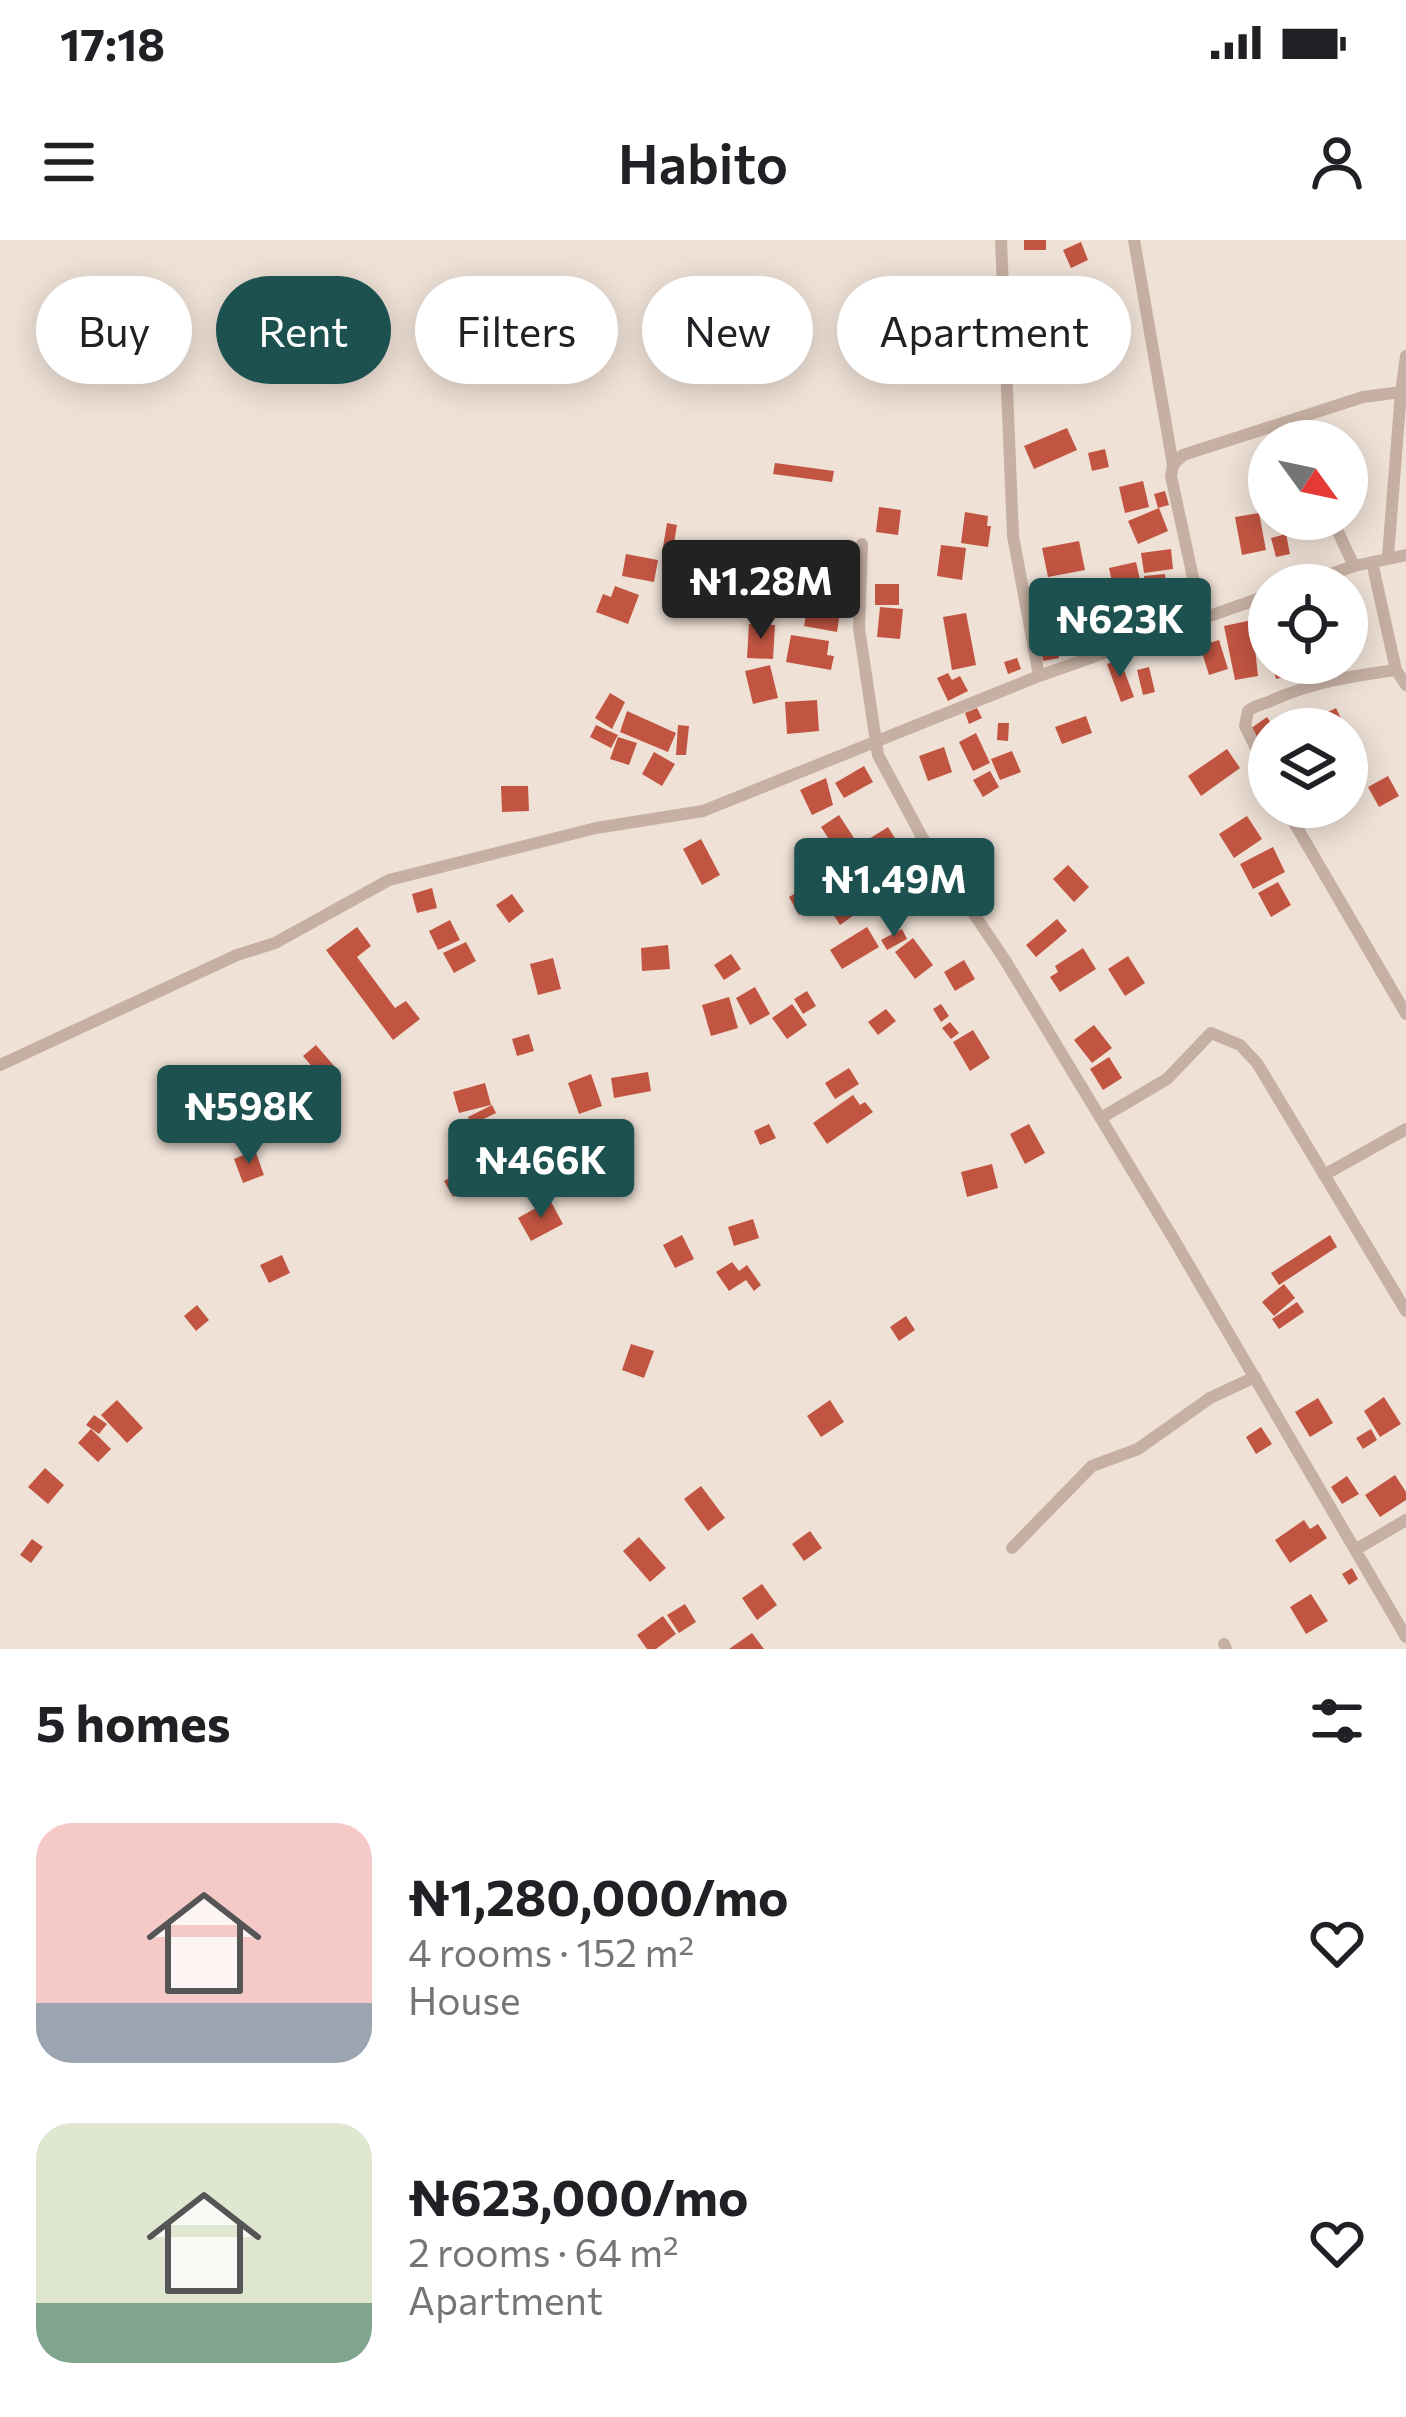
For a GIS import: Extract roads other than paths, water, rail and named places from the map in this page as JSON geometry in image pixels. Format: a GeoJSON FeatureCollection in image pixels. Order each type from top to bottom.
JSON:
{"type":"FeatureCollection","features":[{"type":"Feature","properties":{"kind":"street"},"geometry":{"type":"LineString","coordinates":[[1001,240],[1013,536],[1039,676]]}},
{"type":"Feature","properties":{"kind":"street"},"geometry":{"type":"LineString","coordinates":[[1134,240],[1173,465],[1171,476],[1202,619]]}},
{"type":"Feature","properties":{"kind":"street"},"geometry":{"type":"LineString","coordinates":[[1388,556],[1406,356]]}},
{"type":"Feature","properties":{"kind":"street"},"geometry":{"type":"LineString","coordinates":[[1173,465],[1184,455],[1252,431],[1363,397],[1400,392]]}},
{"type":"Feature","properties":{"kind":"street"},"geometry":{"type":"LineString","coordinates":[[862,544],[859,628],[874,741],[922,837],[1005,960],[1101,1118],[1406,1637]]}},
{"type":"Feature","properties":{"kind":"street"},"geometry":{"type":"LineString","coordinates":[[1363,564],[1406,555]]}},
{"type":"Feature","properties":{"kind":"street"},"geometry":{"type":"LineString","coordinates":[[1372,562],[1396,670],[1406,685]]}},
{"type":"Feature","properties":{"kind":"street"},"geometry":{"type":"LineString","coordinates":[[0,1065],[237,955],[275,943],[389,880],[596,828],[703,811],[1039,676],[1248,603]]}},
{"type":"Feature","properties":{"kind":"street"},"geometry":{"type":"LineString","coordinates":[[1251,708],[1313,682],[1396,670]]}},
{"type":"Feature","properties":{"kind":"street"},"geometry":{"type":"LineString","coordinates":[[1297,828],[1406,1014]]}},
{"type":"Feature","properties":{"kind":"street"},"geometry":{"type":"LineString","coordinates":[[1101,1118],[1167,1079],[1211,1033],[1240,1045],[1257,1063],[1406,1311]]}},
{"type":"Feature","properties":{"kind":"street"},"geometry":{"type":"LineString","coordinates":[[1324,1175],[1406,1129]]}},
{"type":"Feature","properties":{"kind":"street"},"geometry":{"type":"LineString","coordinates":[[1012,1548],[1092,1466],[1138,1449],[1210,1398],[1255,1377]]}},
{"type":"Feature","properties":{"kind":"street"},"geometry":{"type":"LineString","coordinates":[[1355,1550],[1406,1520]]}}]}
